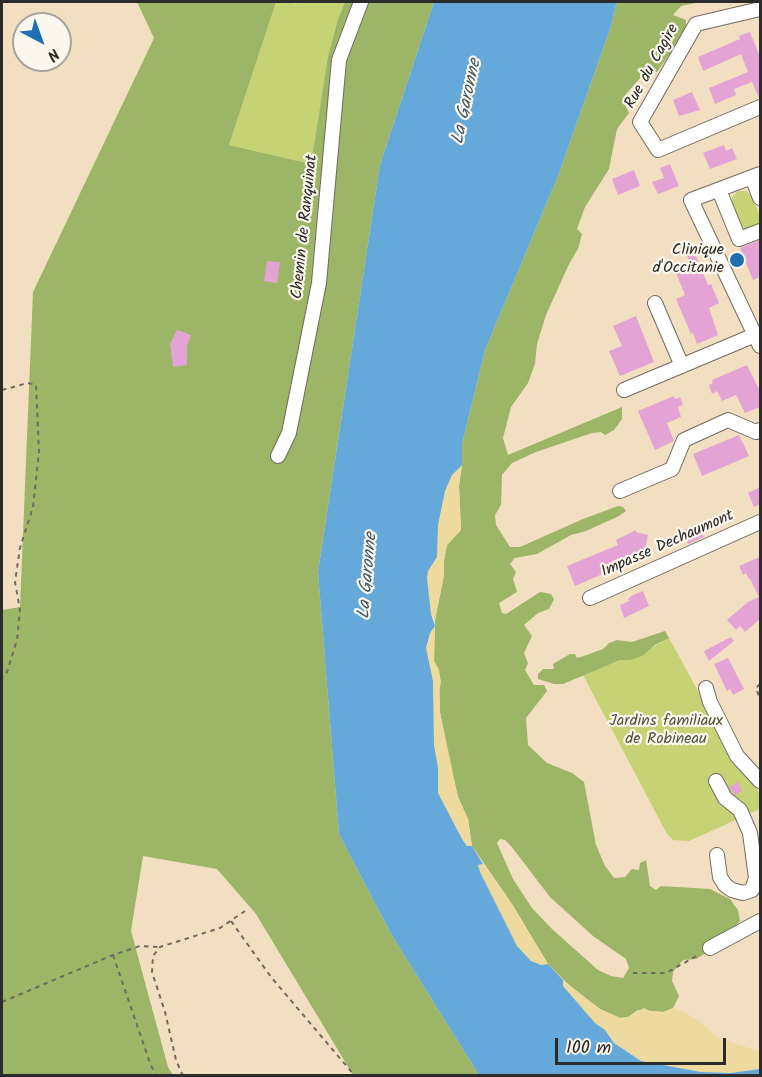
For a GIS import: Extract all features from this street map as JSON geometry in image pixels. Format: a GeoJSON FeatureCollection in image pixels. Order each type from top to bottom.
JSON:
{"type":"FeatureCollection","features":[{"type":"Feature","properties":{"kind":"street","name":"Chemin de Ranquinat"},"geometry":{"type":"LineString","coordinates":[[278,456],[289,433],[319,283],[339,60],[361,2]]}},
{"type":"Feature","properties":{"kind":"street","name":"Rue du Cagire"},"geometry":{"type":"LineString","coordinates":[[760,9],[696,24],[640,122],[658,150],[760,107]]}},
{"type":"Feature","properties":{"kind":"street"},"geometry":{"type":"LineString","coordinates":[[624,390],[757,334],[691,200],[756,176],[760,198]]}},
{"type":"Feature","properties":{"kind":"street"},"geometry":{"type":"LineString","coordinates":[[719,190],[739,240],[760,231]]}},
{"type":"Feature","properties":{"kind":"street"},"geometry":{"type":"LineString","coordinates":[[656,303],[682,366]]}},
{"type":"Feature","properties":{"kind":"street"},"geometry":{"type":"LineString","coordinates":[[620,491],[672,469],[684,440],[728,420],[756,432],[760,430]]}},
{"type":"Feature","properties":{"kind":"street","name":"Impasse Dechaumont"},"geometry":{"type":"LineString","coordinates":[[590,598],[760,522]]}},
{"type":"Feature","properties":{"kind":"street"},"geometry":{"type":"LineString","coordinates":[[706,688],[710,702],[737,756],[760,781]]}},
{"type":"Feature","properties":{"kind":"street"},"geometry":{"type":"LineString","coordinates":[[716,781],[729,803],[740,810],[750,833],[756,878],[752,890]]}},
{"type":"Feature","properties":{"kind":"street"},"geometry":{"type":"LineString","coordinates":[[717,855],[720,877],[725,885],[743,893],[752,890]]}},
{"type":"Feature","properties":{"kind":"street"},"geometry":{"type":"LineString","coordinates":[[752,890],[760,902]]}},
{"type":"Feature","properties":{"kind":"street"},"geometry":{"type":"LineString","coordinates":[[710,948],[760,921]]}},
{"type":"Feature","properties":{"kind":"path"},"geometry":{"type":"LineString","coordinates":[[2,390],[28,383],[36,385],[39,452],[33,507],[20,548],[15,582],[20,610],[17,640],[7,672],[2,678]]}},
{"type":"Feature","properties":{"kind":"path"},"geometry":{"type":"LineString","coordinates":[[760,684],[756,688],[760,699]]}},
{"type":"Feature","properties":{"kind":"path"},"geometry":{"type":"LineString","coordinates":[[2,1002],[113,955],[140,946],[160,947],[220,928],[245,911]]}},
{"type":"Feature","properties":{"kind":"path"},"geometry":{"type":"LineString","coordinates":[[231,921],[271,977],[355,1076]]}},
{"type":"Feature","properties":{"kind":"path"},"geometry":{"type":"LineString","coordinates":[[160,947],[153,957],[152,972],[165,1012],[176,1060],[183,1076]]}},
{"type":"Feature","properties":{"kind":"path"},"geometry":{"type":"LineString","coordinates":[[633,973],[666,972],[710,948]]}},
{"type":"Feature","properties":{"kind":"path"},"geometry":{"type":"LineString","coordinates":[[113,955],[156,1076]]}},
{"type":"Feature","properties":{"kind":"green space"},"geometry":{"type":"Polygon","coordinates":[[[137,2],[276,2],[229,145],[311,164],[328,56],[345,2],[434,2],[380,165],[318,572],[339,834],[391,934],[479,1075],[353,1075],[256,914],[217,869],[143,856],[131,931],[168,1067],[173,1075],[2,1076],[2,610],[20,607],[33,292],[154,38],[137,2]]]}},
{"type":"Feature","properties":{"kind":"green space"},"geometry":{"type":"Polygon","coordinates":[[[276,2],[296,4],[297,2],[345,2],[328,56],[311,164],[229,145],[276,2]]]}},
{"type":"Feature","properties":{"kind":"green space"},"geometry":{"type":"Polygon","coordinates":[[[617,2],[701,2],[681,6],[673,15],[686,20],[686,28],[682,37],[657,72],[642,76],[626,94],[624,102],[629,113],[617,129],[609,169],[585,207],[577,229],[582,234],[578,249],[546,315],[537,344],[535,364],[528,383],[511,407],[503,438],[508,455],[622,407],[622,419],[614,430],[605,435],[601,432],[592,433],[536,452],[512,463],[502,475],[501,505],[495,515],[496,525],[510,547],[520,547],[618,506],[623,507],[626,511],[586,531],[571,535],[537,554],[515,558],[510,564],[516,572],[513,579],[517,592],[499,603],[502,613],[506,614],[540,592],[551,594],[554,599],[549,609],[538,613],[524,625],[532,636],[524,653],[528,663],[525,670],[534,685],[544,685],[547,691],[526,718],[528,745],[547,763],[572,773],[584,782],[596,845],[605,866],[614,878],[625,877],[632,869],[639,870],[640,863],[646,860],[650,886],[656,890],[661,886],[710,889],[730,899],[738,910],[740,921],[704,954],[696,959],[683,960],[673,972],[672,981],[679,996],[673,1008],[664,1012],[638,1010],[628,1017],[620,1018],[600,1009],[573,989],[548,964],[512,904],[472,846],[468,819],[458,797],[448,756],[440,712],[439,670],[434,661],[435,620],[447,545],[461,530],[459,486],[462,444],[485,350],[558,176],[610,29],[617,2]],[[500,839],[497,843],[513,879],[532,908],[598,970],[623,978],[629,968],[626,959],[593,936],[550,897],[505,840],[500,839]]]}},
{"type":"Feature","properties":{"kind":"green space"},"geometry":{"type":"Polygon","coordinates":[[[738,191],[746,191],[752,196],[760,216],[759,224],[753,229],[746,230],[738,224],[731,205],[732,197],[738,191]]]}},
{"type":"Feature","properties":{"kind":"green space"},"geometry":{"type":"Polygon","coordinates":[[[665,631],[669,638],[655,645],[642,656],[620,660],[563,684],[538,679],[538,674],[543,669],[554,669],[553,664],[570,654],[575,654],[577,658],[603,649],[609,643],[617,640],[632,642],[665,631]]]}},
{"type":"Feature","properties":{"kind":"green space","name":"Jardins familiaux de Robineau"},"geometry":{"type":"Polygon","coordinates":[[[669,638],[709,711],[760,794],[760,809],[689,841],[673,840],[667,834],[583,675],[620,660],[630,660],[669,638]]]}},
{"type":"Feature","properties":{"kind":"sand"},"geometry":{"type":"Polygon","coordinates":[[[462,465],[459,486],[461,530],[447,545],[435,620],[431,614],[428,571],[437,557],[438,525],[445,491],[452,475],[462,465]]]}},
{"type":"Feature","properties":{"kind":"sand"},"geometry":{"type":"Polygon","coordinates":[[[435,626],[434,661],[439,670],[441,682],[440,712],[458,797],[468,819],[472,846],[467,846],[462,839],[438,793],[438,768],[434,745],[433,682],[426,648],[430,633],[435,626]]]}},
{"type":"Feature","properties":{"kind":"sand"},"geometry":{"type":"Polygon","coordinates":[[[483,864],[512,904],[548,964],[541,965],[531,961],[517,946],[480,872],[478,865],[483,864]]]}},
{"type":"Feature","properties":{"kind":"sand"},"geometry":{"type":"Polygon","coordinates":[[[563,980],[600,1009],[620,1018],[628,1017],[644,1008],[663,1012],[673,1008],[686,1013],[717,1037],[760,1052],[760,1069],[730,1073],[701,1072],[641,1061],[614,1043],[605,1030],[595,1023],[563,986],[563,980]]]}},
{"type":"Feature","properties":{"kind":"water","name":"La Garonne"},"geometry":{"type":"Polygon","coordinates":[[[434,2],[617,2],[610,29],[558,176],[485,350],[462,444],[462,465],[452,475],[445,491],[438,525],[437,557],[428,571],[427,578],[431,614],[435,626],[430,633],[426,648],[433,681],[434,745],[438,768],[438,793],[462,839],[467,846],[472,846],[483,864],[478,865],[480,872],[517,946],[531,961],[541,965],[548,964],[563,980],[563,986],[595,1023],[605,1030],[614,1043],[641,1061],[701,1072],[730,1073],[760,1069],[760,1075],[479,1075],[391,934],[339,834],[318,572],[380,165],[434,2]]]}},
{"type":"Feature","properties":{"kind":"building"},"geometry":{"type":"Polygon","coordinates":[[[750,32],[760,57],[760,98],[752,82],[734,89],[736,95],[715,104],[709,88],[748,72],[741,54],[703,71],[698,57],[740,39],[739,36],[750,32]]]}},
{"type":"Feature","properties":{"kind":"building"},"geometry":{"type":"Polygon","coordinates":[[[692,92],[700,110],[679,116],[673,100],[692,92]]]}},
{"type":"Feature","properties":{"kind":"building"},"geometry":{"type":"Polygon","coordinates":[[[724,145],[726,151],[732,148],[737,159],[710,169],[703,153],[724,145]]]}},
{"type":"Feature","properties":{"kind":"building"},"geometry":{"type":"Polygon","coordinates":[[[670,164],[679,186],[658,194],[652,182],[664,178],[660,168],[670,164]]]}},
{"type":"Feature","properties":{"kind":"building"},"geometry":{"type":"Polygon","coordinates":[[[634,170],[640,186],[618,195],[612,179],[634,170]]]}},
{"type":"Feature","properties":{"kind":"building"},"geometry":{"type":"Polygon","coordinates":[[[760,240],[760,277],[753,280],[740,248],[760,240]]]}},
{"type":"Feature","properties":{"kind":"building"},"geometry":{"type":"Polygon","coordinates":[[[690,242],[708,285],[711,284],[719,303],[709,308],[718,335],[697,344],[676,299],[685,295],[674,268],[689,261],[683,245],[690,242]]]}},
{"type":"Feature","properties":{"kind":"building"},"geometry":{"type":"Polygon","coordinates":[[[267,261],[280,262],[277,283],[264,281],[267,261]]]}},
{"type":"Feature","properties":{"kind":"building"},"geometry":{"type":"Polygon","coordinates":[[[636,316],[654,362],[620,376],[609,351],[622,346],[613,326],[636,316]]]}},
{"type":"Feature","properties":{"kind":"building"},"geometry":{"type":"Polygon","coordinates":[[[177,330],[191,335],[187,346],[187,365],[173,367],[170,344],[177,330]]]}},
{"type":"Feature","properties":{"kind":"building"},"geometry":{"type":"Polygon","coordinates":[[[747,365],[760,391],[760,407],[745,413],[736,395],[722,401],[717,391],[712,394],[709,385],[713,383],[712,380],[747,365]]]}},
{"type":"Feature","properties":{"kind":"building"},"geometry":{"type":"Polygon","coordinates":[[[674,396],[675,399],[680,397],[683,405],[678,407],[681,417],[667,423],[674,441],[655,450],[638,411],[674,396]]]}},
{"type":"Feature","properties":{"kind":"building"},"geometry":{"type":"Polygon","coordinates":[[[739,435],[749,456],[702,476],[693,454],[739,435]]]}},
{"type":"Feature","properties":{"kind":"building"},"geometry":{"type":"Polygon","coordinates":[[[760,487],[760,504],[754,507],[748,493],[760,487]]]}},
{"type":"Feature","properties":{"kind":"building"},"geometry":{"type":"Polygon","coordinates":[[[711,518],[715,528],[702,534],[704,537],[688,544],[686,540],[681,542],[677,533],[711,518]]]}},
{"type":"Feature","properties":{"kind":"building"},"geometry":{"type":"Polygon","coordinates":[[[636,530],[636,532],[648,535],[645,549],[613,565],[614,569],[575,586],[567,566],[618,545],[616,540],[636,530]]]}},
{"type":"Feature","properties":{"kind":"building"},"geometry":{"type":"Polygon","coordinates":[[[760,557],[760,619],[745,632],[740,626],[736,630],[727,620],[748,602],[759,597],[750,579],[746,573],[743,575],[739,566],[760,557]]]}},
{"type":"Feature","properties":{"kind":"building"},"geometry":{"type":"Polygon","coordinates":[[[643,591],[649,606],[624,618],[620,605],[629,601],[631,596],[643,591]]]}},
{"type":"Feature","properties":{"kind":"building"},"geometry":{"type":"Polygon","coordinates":[[[731,637],[734,641],[709,661],[704,651],[731,637]]]}},
{"type":"Feature","properties":{"kind":"building"},"geometry":{"type":"Polygon","coordinates":[[[728,658],[744,689],[733,695],[730,689],[727,691],[714,664],[728,658]]]}},
{"type":"Feature","properties":{"kind":"building"},"geometry":{"type":"Polygon","coordinates":[[[738,782],[742,791],[735,795],[729,787],[738,782]]]}},
{"type":"Feature","properties":{"kind":"place","name":"Clinique d'Occitanie"},"geometry":{"type":"Point","coordinates":[737,260]}}]}
